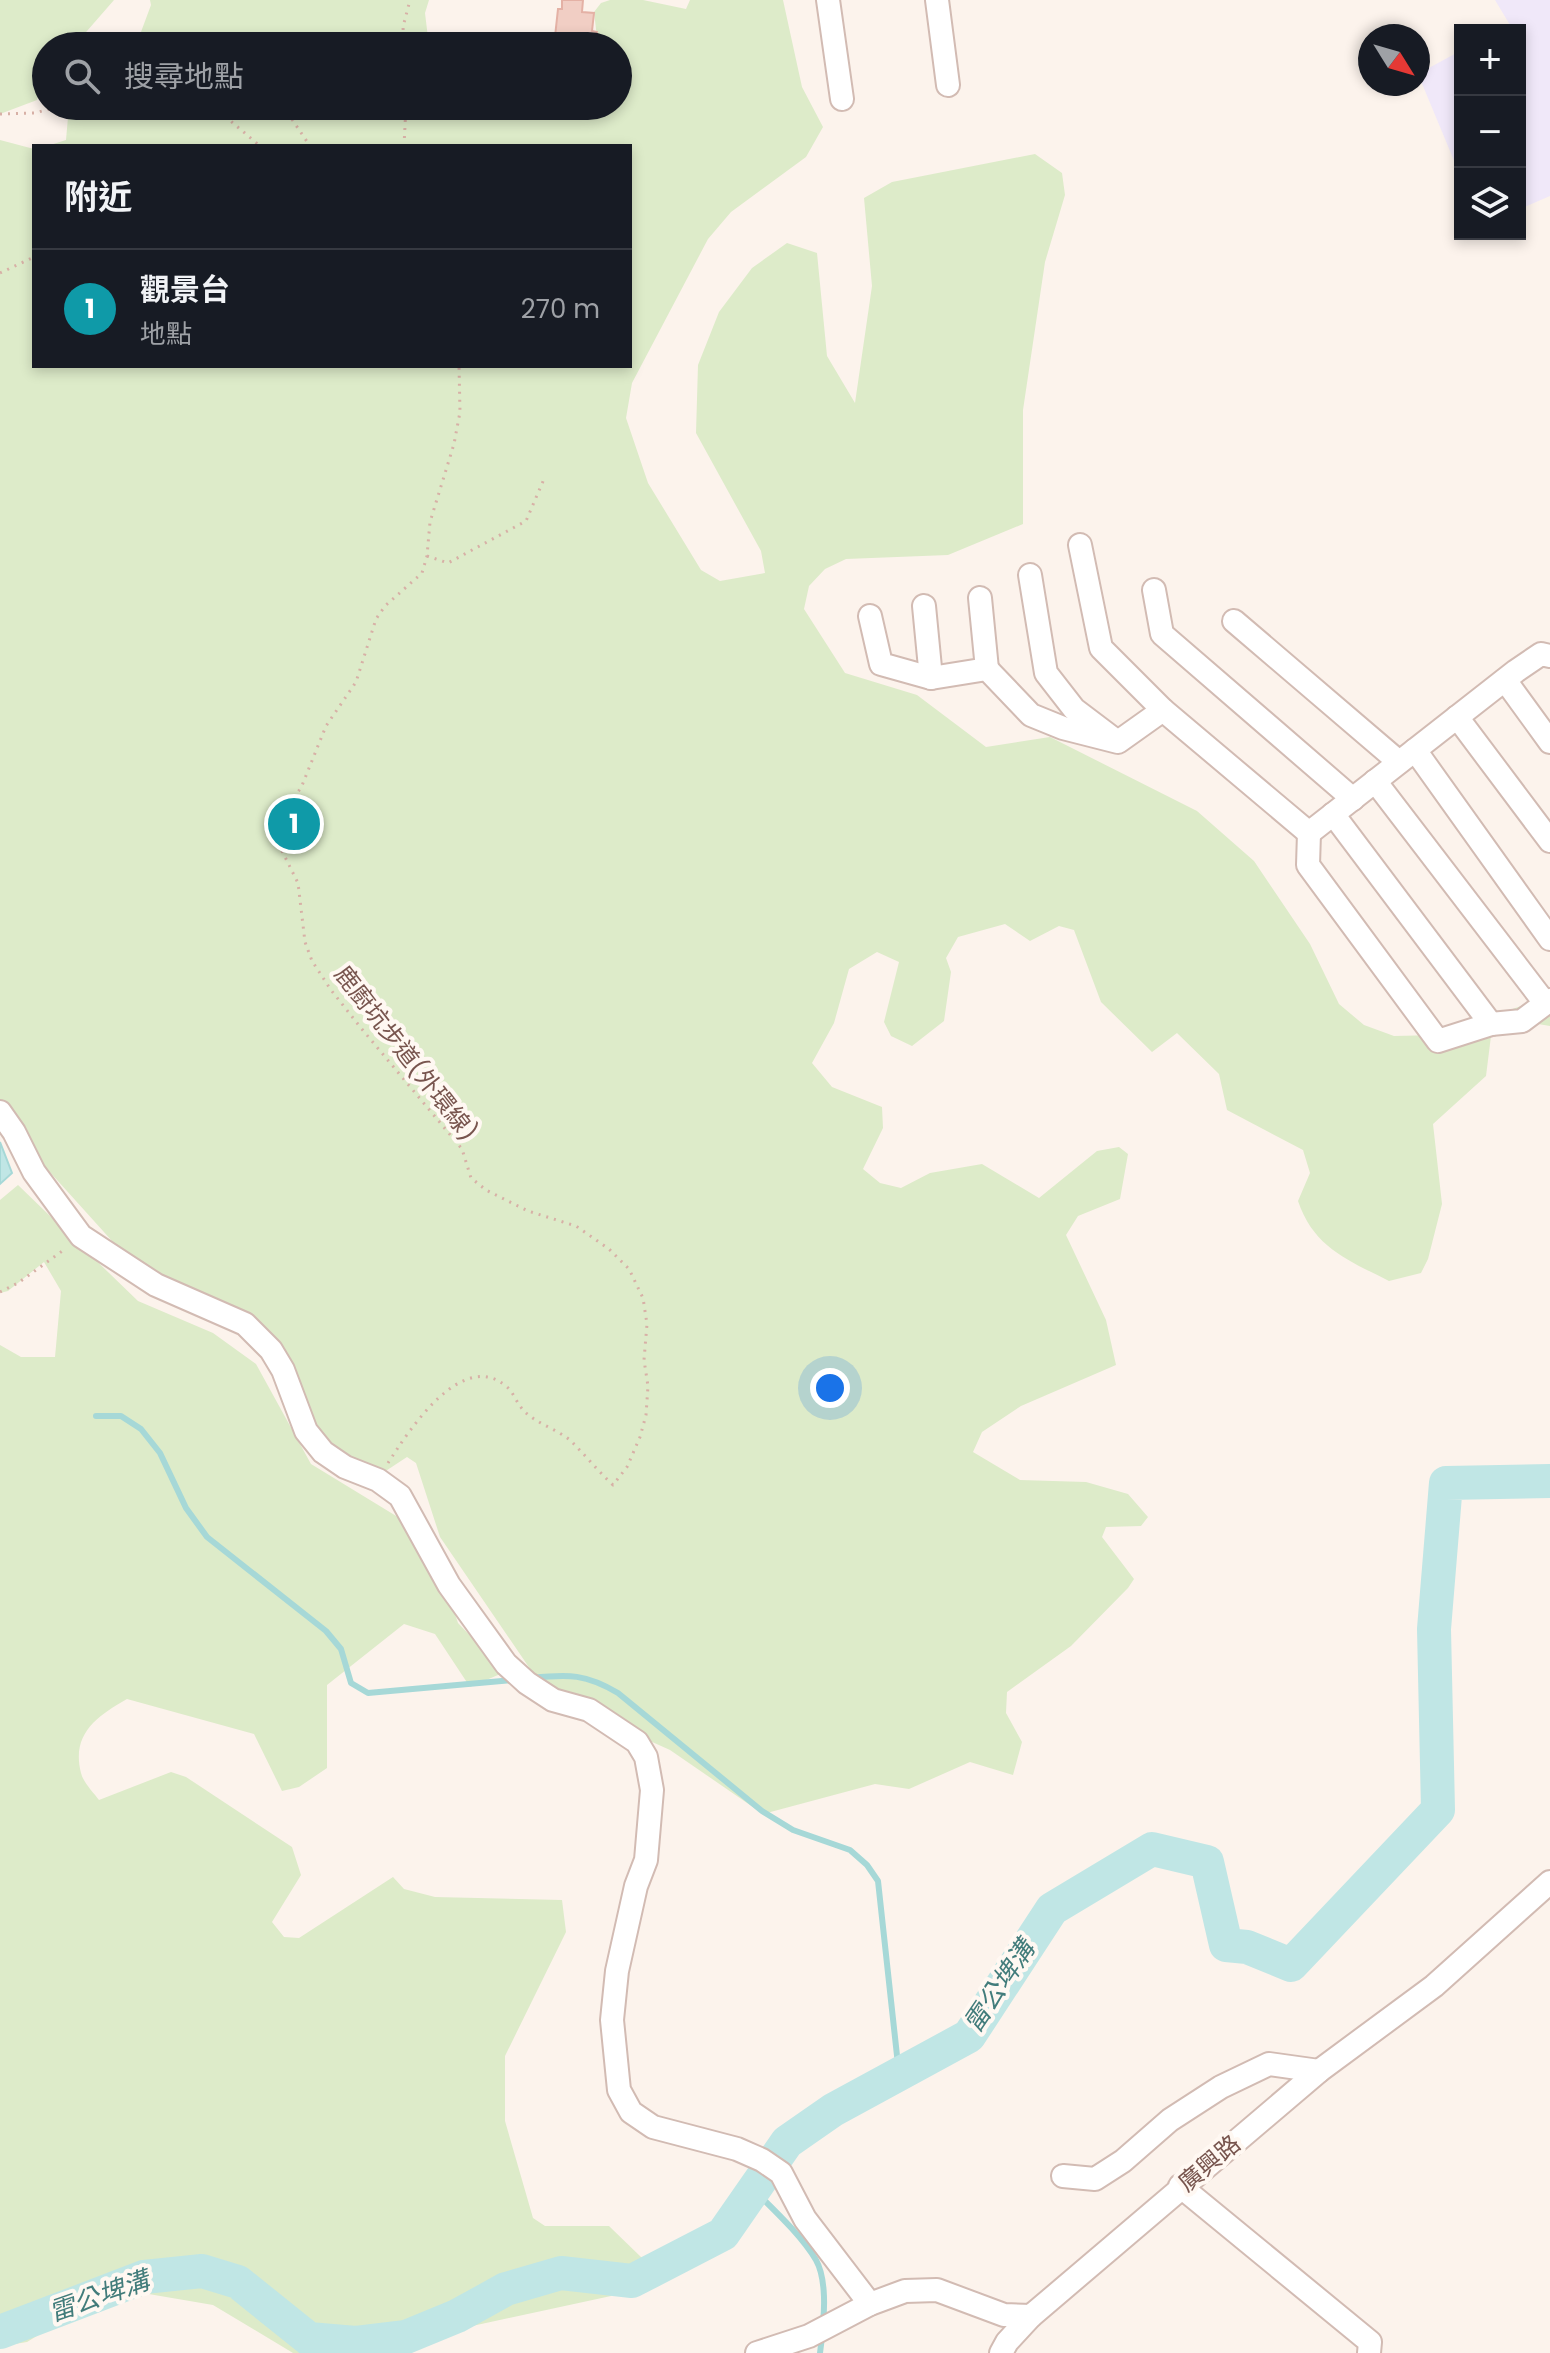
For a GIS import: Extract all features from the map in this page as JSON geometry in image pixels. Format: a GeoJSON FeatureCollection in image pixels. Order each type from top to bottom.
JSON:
{"type":"FeatureCollection","features":[{"type":"Feature","properties":{"kind":"street"},"geometry":{"type":"LineString","coordinates":[[828,0],[842,99]]}},
{"type":"Feature","properties":{"kind":"street"},"geometry":{"type":"LineString","coordinates":[[937,0],[948,85]]}},
{"type":"Feature","properties":{"kind":"street"},"geometry":{"type":"LineString","coordinates":[[1080,545],[1101,648],[1163,710],[1309,833]]}},
{"type":"Feature","properties":{"kind":"street"},"geometry":{"type":"LineString","coordinates":[[1030,575],[1046,673],[1074,709],[1118,742]]}},
{"type":"Feature","properties":{"kind":"street"},"geometry":{"type":"LineString","coordinates":[[1154,590],[1162,634],[1353,799]]}},
{"type":"Feature","properties":{"kind":"street"},"geometry":{"type":"LineString","coordinates":[[980,598],[987,669],[1031,715],[1063,728],[1118,742],[1163,710]]}},
{"type":"Feature","properties":{"kind":"street"},"geometry":{"type":"LineString","coordinates":[[924,606],[931,678]]}},
{"type":"Feature","properties":{"kind":"street"},"geometry":{"type":"LineString","coordinates":[[870,616],[881,664],[931,678],[987,669]]}},
{"type":"Feature","properties":{"kind":"street"},"geometry":{"type":"LineString","coordinates":[[1234,621],[1407,756],[1550,939]]}},
{"type":"Feature","properties":{"kind":"street"},"geometry":{"type":"LineString","coordinates":[[1375,781],[1548,1002],[1522,1021],[1491,1024],[1438,1041],[1308,865],[1309,833],[1353,799],[1375,781],[1407,756],[1505,680],[1541,654],[1550,656]]}},
{"type":"Feature","properties":{"kind":"street"},"geometry":{"type":"LineString","coordinates":[[1505,680],[1550,742]]}},
{"type":"Feature","properties":{"kind":"street"},"geometry":{"type":"LineString","coordinates":[[1457,717],[1550,841]]}},
{"type":"Feature","properties":{"kind":"street"},"geometry":{"type":"LineString","coordinates":[[1333,814],[1491,1024]]}},
{"type":"Feature","properties":{"kind":"street"},"geometry":{"type":"LineString","coordinates":[[0,1112],[34,1172],[81,1236],[156,1285],[245,1324],[271,1350],[283,1370],[306,1431],[323,1452],[345,1467],[378,1480],[400,1496],[449,1585],[519,1676],[553,1700],[589,1710],[637,1742],[646,1757],[652,1790],[646,1860],[636,1886],[617,1971],[612,2020],[619,2090],[631,2112],[653,2127],[737,2149],[781,2173],[805,2219],[870,2304]]}},
{"type":"Feature","properties":{"kind":"street","name":"廣興路"},"geometry":{"type":"LineString","coordinates":[[1001,2353],[1031,2316],[1180,2186],[1319,2071],[1434,1986],[1550,1882]]}},
{"type":"Feature","properties":{"kind":"street"},"geometry":{"type":"LineString","coordinates":[[1063,2176],[1095,2179],[1123,2161],[1170,2120],[1221,2087],[1269,2064],[1319,2071]]}},
{"type":"Feature","properties":{"kind":"street"},"geometry":{"type":"LineString","coordinates":[[1180,2186],[1370,2342],[1369,2353]]}},
{"type":"Feature","properties":{"kind":"street"},"geometry":{"type":"LineString","coordinates":[[757,2353],[809,2336],[870,2304],[905,2291],[937,2290],[1004,2315],[1031,2316]]}},
{"type":"Feature","properties":{"kind":"path"},"geometry":{"type":"LineString","coordinates":[[403,32],[410,0]]}},
{"type":"Feature","properties":{"kind":"path"},"geometry":{"type":"LineString","coordinates":[[0,114],[32,113]]}},
{"type":"Feature","properties":{"kind":"path"},"geometry":{"type":"LineString","coordinates":[[229,120],[258,144]]}},
{"type":"Feature","properties":{"kind":"path"},"geometry":{"type":"LineString","coordinates":[[292,120],[309,144]]}},
{"type":"Feature","properties":{"kind":"path"},"geometry":{"type":"LineString","coordinates":[[404,144],[405,120]]}},
{"type":"Feature","properties":{"kind":"path"},"geometry":{"type":"LineString","coordinates":[[0,273],[32,258]]}},
{"type":"Feature","properties":{"kind":"path","name":"鹿廚坑步道(外環線)"},"geometry":{"type":"LineString","coordinates":[[378,1480],[396,1450],[435,1400],[453,1385],[474,1376],[491,1378],[508,1387],[526,1414],[571,1441],[613,1485],[627,1467],[646,1415],[648,1386],[644,1360],[647,1324],[643,1298],[629,1269],[609,1249],[576,1226],[528,1211],[486,1190],[471,1178],[462,1149],[331,990],[312,961],[305,942],[298,883],[275,837],[274,821],[301,788],[326,726],[356,682],[376,619],[385,606],[422,573],[430,522],[454,444],[460,412],[459,368]]}},
{"type":"Feature","properties":{"kind":"path"},"geometry":{"type":"LineString","coordinates":[[427,556],[448,563],[526,521],[544,479]]}},
{"type":"Feature","properties":{"kind":"path"},"geometry":{"type":"LineString","coordinates":[[0,1292],[51,1261],[81,1236]]}},
{"type":"Feature","properties":{"kind":"shaded area"},"geometry":{"type":"Polygon","coordinates":[[[1495,0],[1550,0],[1550,196],[1526,206],[1526,24],[1509,24],[1495,0]]]}},
{"type":"Feature","properties":{"kind":"shaded area"},"geometry":{"type":"Polygon","coordinates":[[[1454,54],[1454,161],[1427,96],[1430,96],[1430,67],[1454,54]]]}},
{"type":"Feature","properties":{"kind":"green space"},"geometry":{"type":"Polygon","coordinates":[[[0,0],[114,0],[86,32],[32,32],[32,102],[0,114],[0,0]]]}},
{"type":"Feature","properties":{"kind":"green space"},"geometry":{"type":"Polygon","coordinates":[[[150,0],[429,0],[425,13],[427,32],[141,32],[150,0]]]}},
{"type":"Feature","properties":{"kind":"green space"},"geometry":{"type":"Polygon","coordinates":[[[643,0],[686,9],[690,0],[783,0],[802,87],[823,127],[806,157],[731,212],[708,239],[632,383],[626,418],[648,483],[701,570],[720,581],[765,573],[761,551],[696,433],[698,365],[719,312],[752,268],[787,243],[817,253],[827,356],[855,403],[872,286],[864,198],[892,182],[1035,154],[1062,173],[1065,195],[1045,262],[1023,410],[1023,524],[948,555],[846,559],[825,569],[809,586],[804,609],[845,673],[917,695],[986,747],[1050,737],[1197,811],[1254,861],[1310,944],[1339,1004],[1364,1025],[1394,1036],[1438,1035],[1550,996],[1550,1026],[1538,1024],[1491,1036],[1486,1076],[1433,1124],[1442,1204],[1428,1259],[1421,1273],[1389,1281],[1334,1251],[1313,1230],[1298,1201],[1310,1173],[1303,1150],[1227,1110],[1219,1074],[1177,1033],[1152,1052],[1101,1002],[1074,930],[1059,926],[1030,941],[1005,924],[958,937],[946,958],[951,972],[944,1021],[912,1046],[891,1036],[884,1022],[899,962],[877,952],[849,969],[834,1023],[812,1063],[832,1087],[882,1107],[883,1128],[863,1169],[880,1183],[901,1188],[930,1173],[982,1164],[1039,1198],[1097,1151],[1119,1147],[1128,1154],[1120,1199],[1078,1216],[1066,1235],[1106,1320],[1116,1365],[1021,1406],[982,1432],[973,1452],[1020,1480],[1086,1482],[1128,1494],[1148,1517],[1141,1526],[1106,1527],[1102,1537],[1134,1579],[1128,1588],[1071,1646],[1007,1692],[1006,1713],[1022,1742],[1013,1775],[970,1762],[909,1789],[875,1784],[763,1814],[670,1750],[570,1705],[539,1682],[440,1537],[416,1463],[407,1457],[372,1480],[331,1458],[282,1358],[131,1262],[11,1129],[0,1112],[0,140],[32,148],[32,368],[632,368],[632,144],[53,144],[66,140],[68,120],[632,120],[632,32],[596,32],[594,12],[601,3],[643,0]]]}},
{"type":"Feature","properties":{"kind":"green space"},"geometry":{"type":"Polygon","coordinates":[[[18,1185],[138,1301],[213,1333],[256,1364],[311,1464],[406,1522],[439,1567],[458,1623],[505,1672],[470,1687],[435,1634],[404,1624],[327,1685],[327,1768],[299,1787],[282,1791],[254,1734],[127,1699],[106,1712],[83,1737],[79,1759],[84,1780],[99,1800],[171,1772],[186,1777],[292,1847],[301,1875],[272,1922],[284,1937],[299,1938],[393,1877],[404,1889],[435,1897],[562,1900],[566,1932],[505,2056],[505,2121],[533,2218],[545,2226],[609,2226],[642,2258],[611,2296],[463,2328],[390,2353],[293,2353],[213,2305],[131,2291],[99,2298],[27,2342],[9,2345],[0,2337],[0,1345],[21,1357],[55,1357],[61,1291],[44,1262],[8,1291],[0,1293],[0,1200],[18,1185]]]}},
{"type":"Feature","properties":{"kind":"water"},"geometry":{"type":"Polygon","coordinates":[[[0,1142],[12,1173],[0,1184],[0,1142]]]}},
{"type":"Feature","properties":{"kind":"building"},"geometry":{"type":"Polygon","coordinates":[[[562,0],[583,0],[582,12],[594,13],[592,31],[597,32],[556,32],[558,9],[562,9],[562,0]]]}},
{"type":"Feature","properties":{"kind":"waterway"},"geometry":{"type":"LineString","coordinates":[[96,1416],[121,1416],[141,1429],[160,1453],[186,1508],[207,1537],[326,1631],[341,1649],[351,1683],[368,1693],[513,1680]]}},
{"type":"Feature","properties":{"kind":"waterway","name":"雷公埤溝"},"geometry":{"type":"LineString","coordinates":[[0,2332],[144,2277],[202,2271],[238,2282],[309,2339],[356,2343],[406,2337],[457,2316],[506,2289],[561,2273],[632,2281],[723,2234],[787,2142],[833,2110],[969,2036],[1052,1909],[1152,1849],[1207,1862],[1226,1945],[1247,1947],[1291,1965],[1438,1810],[1434,1629],[1446,1483],[1550,1481]]}},
{"type":"Feature","properties":{"kind":"waterway"},"geometry":{"type":"LineString","coordinates":[[532,1678],[577,1677],[618,1693],[762,1811],[793,1830],[850,1850],[867,1865],[878,1881],[899,2074]]}},
{"type":"Feature","properties":{"kind":"waterway"},"geometry":{"type":"LineString","coordinates":[[754,2190],[796,2233],[816,2260],[823,2282],[823,2322]]}},
{"type":"Feature","properties":{"kind":"waterway"},"geometry":{"type":"LineString","coordinates":[[820,2353],[822,2337]]}},
{"type":"Feature","properties":{"kind":"place","name":"觀景台"},"geometry":{"type":"Point","coordinates":[294,824]}}]}
